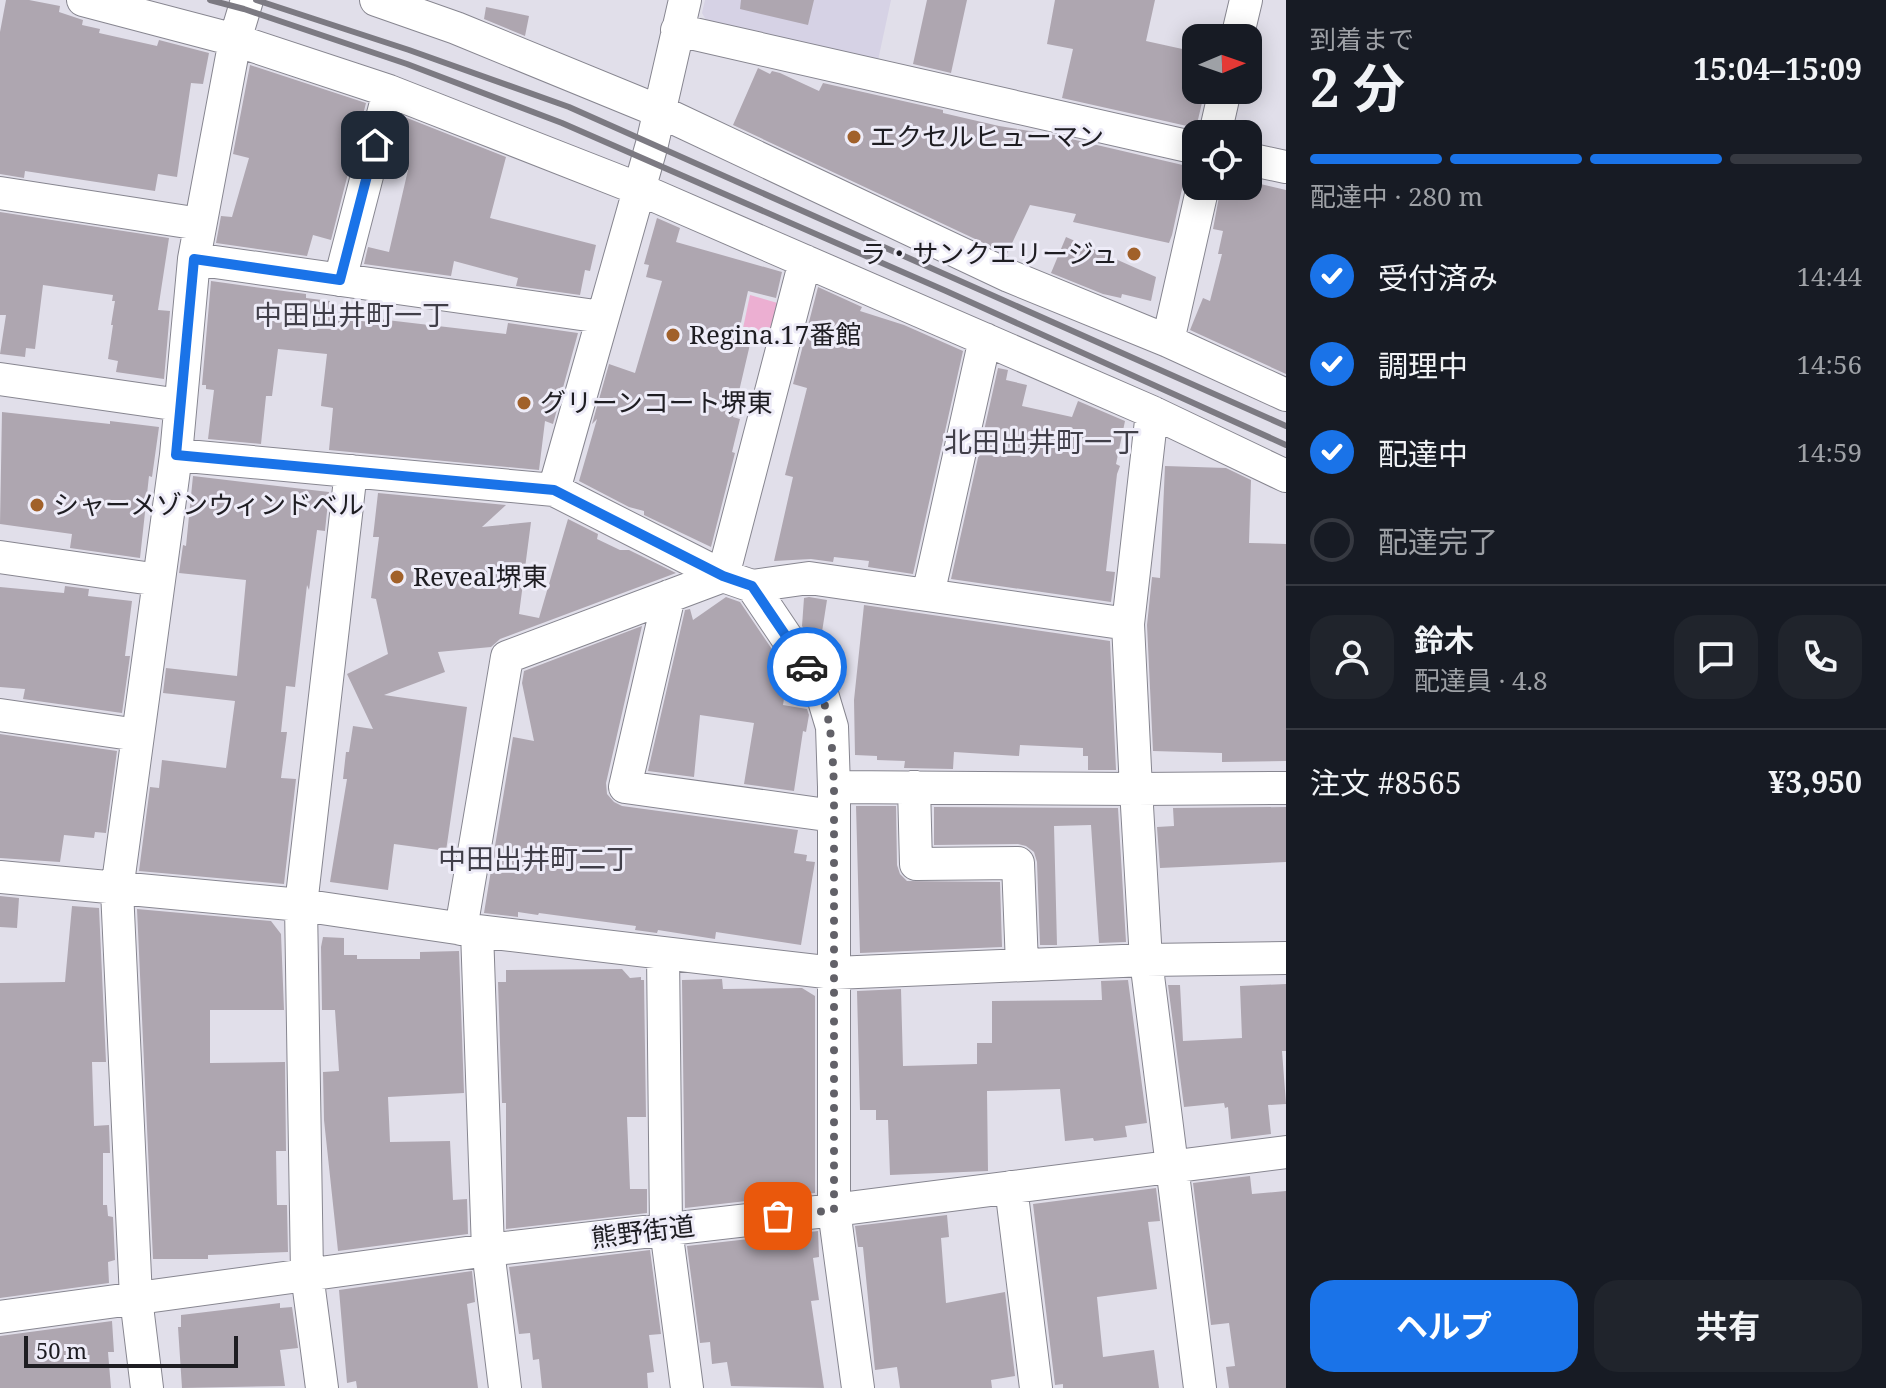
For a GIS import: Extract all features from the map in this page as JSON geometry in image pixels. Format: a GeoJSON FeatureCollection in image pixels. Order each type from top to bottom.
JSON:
{"type":"FeatureCollection","features":[{"type":"Feature","properties":{"kind":"street"},"geometry":{"type":"LineString","coordinates":[[83,0],[235,40],[389,91],[639,189],[1152,412],[1286,476]]}},
{"type":"Feature","properties":{"kind":"street"},"geometry":{"type":"LineString","coordinates":[[147,1388],[136,1298],[117,890],[176,455],[194,259],[235,40],[247,0]]}},
{"type":"Feature","properties":{"kind":"street"},"geometry":{"type":"LineString","coordinates":[[376,0],[459,14],[1009,276],[1168,341],[1286,395]]}},
{"type":"Feature","properties":{"kind":"street"},"geometry":{"type":"LineString","coordinates":[[1240,24],[1246,0]]}},
{"type":"Feature","properties":{"kind":"street"},"geometry":{"type":"LineString","coordinates":[[554,490],[661,112],[681,15],[1182,144]]}},
{"type":"Feature","properties":{"kind":"street"},"geometry":{"type":"LineString","coordinates":[[340,280],[389,91]]}},
{"type":"Feature","properties":{"kind":"street"},"geometry":{"type":"LineString","coordinates":[[1262,162],[1286,167]]}},
{"type":"Feature","properties":{"kind":"street"},"geometry":{"type":"LineString","coordinates":[[0,193],[200,224]]}},
{"type":"Feature","properties":{"kind":"street"},"geometry":{"type":"LineString","coordinates":[[1168,341],[1200,200]]}},
{"type":"Feature","properties":{"kind":"street"},"geometry":{"type":"LineString","coordinates":[[194,259],[602,317]]}},
{"type":"Feature","properties":{"kind":"street"},"geometry":{"type":"LineString","coordinates":[[738,581],[805,261]]}},
{"type":"Feature","properties":{"kind":"street"},"geometry":{"type":"LineString","coordinates":[[928,595],[985,339]]}},
{"type":"Feature","properties":{"kind":"street"},"geometry":{"type":"LineString","coordinates":[[0,379],[180,405]]}},
{"type":"Feature","properties":{"kind":"street"},"geometry":{"type":"LineString","coordinates":[[1152,412],[1128,624],[1136,789],[1146,960],[1200,1388]]}},
{"type":"Feature","properties":{"kind":"street"},"geometry":{"type":"LineString","coordinates":[[176,455],[554,490],[738,581],[820,687],[832,727],[834,801],[834,1210],[858,1388]]}},
{"type":"Feature","properties":{"kind":"street"},"geometry":{"type":"LineString","coordinates":[[322,1388],[307,1274],[301,905],[351,471]]}},
{"type":"Feature","properties":{"kind":"street"},"geometry":{"type":"LineString","coordinates":[[0,557],[159,580]]}},
{"type":"Feature","properties":{"kind":"street"},"geometry":{"type":"LineString","coordinates":[[505,1388],[488,1250],[469,930],[507,657],[669,596],[738,581],[809,578],[1128,624]]}},
{"type":"Feature","properties":{"kind":"street"},"geometry":{"type":"LineString","coordinates":[[669,596],[625,787],[834,801],[914,787],[1286,788]]}},
{"type":"Feature","properties":{"kind":"street"},"geometry":{"type":"LineString","coordinates":[[0,715],[138,735]]}},
{"type":"Feature","properties":{"kind":"street"},"geometry":{"type":"LineString","coordinates":[[914,787],[916,864],[1018,863],[1022,965]]}},
{"type":"Feature","properties":{"kind":"street"},"geometry":{"type":"LineString","coordinates":[[0,877],[301,905],[469,930],[834,973],[1146,960],[1286,958]]}},
{"type":"Feature","properties":{"kind":"street"},"geometry":{"type":"LineString","coordinates":[[663,953],[666,1229],[687,1388]]}},
{"type":"Feature","properties":{"kind":"street","name":"熊野街道"},"geometry":{"type":"LineString","coordinates":[[0,1317],[488,1250],[834,1210],[1286,1152]]}},
{"type":"Feature","properties":{"kind":"street"},"geometry":{"type":"LineString","coordinates":[[1011,1187],[1036,1388]]}},
{"type":"Feature","properties":{"kind":"shaded area"},"geometry":{"type":"Polygon","coordinates":[[[705,0],[891,0],[877,65],[710,27],[702,13],[705,0]]]}},
{"type":"Feature","properties":{"kind":"shaded area"},"geometry":{"type":"Polygon","coordinates":[[[750,295],[781,304],[771,342],[742,333],[750,295]]]}},
{"type":"Feature","properties":{"kind":"building"},"geometry":{"type":"Polygon","coordinates":[[[6,0],[29,0],[60,6],[59,12],[83,20],[82,25],[100,29],[99,33],[157,46],[159,40],[209,53],[203,84],[191,83],[177,177],[158,174],[155,191],[25,171],[24,178],[0,174],[0,32],[6,0]]]}},
{"type":"Feature","properties":{"kind":"building"},"geometry":{"type":"Polygon","coordinates":[[[741,0],[814,0],[808,25],[740,9],[741,0]]]}},
{"type":"Feature","properties":{"kind":"building"},"geometry":{"type":"Polygon","coordinates":[[[927,0],[967,0],[951,73],[913,64],[927,0]]]}},
{"type":"Feature","properties":{"kind":"building"},"geometry":{"type":"Polygon","coordinates":[[[1055,0],[1155,0],[1146,41],[1182,49],[1182,104],[1202,104],[1198,120],[1182,120],[1182,125],[1062,98],[1073,49],[1047,44],[1055,0]]]}},
{"type":"Feature","properties":{"kind":"building"},"geometry":{"type":"Polygon","coordinates":[[[486,7],[529,16],[525,36],[484,19],[486,7]]]}},
{"type":"Feature","properties":{"kind":"building"},"geometry":{"type":"Polygon","coordinates":[[[250,65],[366,103],[331,240],[313,235],[307,256],[216,243],[221,216],[232,217],[249,158],[233,154],[250,65]]]}},
{"type":"Feature","properties":{"kind":"building"},"geometry":{"type":"Polygon","coordinates":[[[758,68],[770,74],[772,71],[780,73],[819,91],[823,83],[999,126],[1054,135],[1182,165],[1182,189],[1169,243],[1073,222],[1076,214],[1030,205],[1007,254],[733,125],[758,68]]]}},
{"type":"Feature","properties":{"kind":"building"},"geometry":{"type":"Polygon","coordinates":[[[402,116],[506,157],[490,218],[596,245],[590,271],[585,270],[580,295],[516,286],[518,278],[454,261],[451,276],[364,264],[368,247],[389,252],[408,170],[390,165],[402,116]]]}},
{"type":"Feature","properties":{"kind":"building"},"geometry":{"type":"Polygon","coordinates":[[[1262,184],[1286,190],[1286,374],[1190,330],[1203,298],[1210,301],[1222,254],[1218,254],[1223,231],[1213,229],[1218,200],[1262,200],[1262,184]]]}},
{"type":"Feature","properties":{"kind":"building"},"geometry":{"type":"Polygon","coordinates":[[[0,212],[169,238],[158,310],[170,311],[164,379],[116,372],[118,361],[108,359],[115,301],[112,301],[113,295],[43,285],[35,349],[26,348],[25,357],[0,354],[6,315],[0,315],[0,212]]]}},
{"type":"Feature","properties":{"kind":"building"},"geometry":{"type":"Polygon","coordinates":[[[657,218],[680,228],[676,242],[782,272],[776,298],[748,291],[738,336],[751,340],[733,417],[740,419],[732,452],[735,453],[711,547],[579,481],[609,364],[635,373],[662,281],[646,277],[649,265],[644,264],[657,218]]]}},
{"type":"Feature","properties":{"kind":"building"},"geometry":{"type":"Polygon","coordinates":[[[1066,237],[1156,277],[1151,301],[1122,294],[1121,298],[1103,294],[1051,273],[1066,237]]]}},
{"type":"Feature","properties":{"kind":"building"},"geometry":{"type":"Polygon","coordinates":[[[211,281],[306,294],[306,298],[330,301],[328,317],[378,323],[378,319],[506,334],[508,323],[578,333],[553,424],[545,421],[539,470],[329,450],[333,408],[321,406],[327,354],[278,349],[272,396],[266,396],[261,444],[208,439],[214,390],[202,385],[211,281]]]}},
{"type":"Feature","properties":{"kind":"building"},"geometry":{"type":"Polygon","coordinates":[[[818,287],[862,307],[860,311],[904,325],[963,351],[913,574],[868,567],[869,561],[834,557],[833,562],[811,559],[774,561],[793,477],[785,475],[807,388],[793,384],[818,287]]]}},
{"type":"Feature","properties":{"kind":"building"},"geometry":{"type":"Polygon","coordinates":[[[998,368],[1008,370],[1006,380],[1027,385],[1022,406],[1072,417],[1078,401],[1125,421],[1116,464],[1120,466],[1106,571],[1115,572],[1111,602],[951,579],[998,368]]]}},
{"type":"Feature","properties":{"kind":"building"},"geometry":{"type":"Polygon","coordinates":[[[2,412],[159,427],[152,477],[149,476],[140,558],[70,548],[72,534],[0,524],[2,412]]]}},
{"type":"Feature","properties":{"kind":"building"},"geometry":{"type":"Polygon","coordinates":[[[1165,466],[1226,468],[1251,480],[1249,543],[1286,544],[1286,761],[1222,762],[1222,753],[1153,751],[1147,625],[1152,577],[1160,578],[1165,466]]]}},
{"type":"Feature","properties":{"kind":"building"},"geometry":{"type":"Polygon","coordinates":[[[193,476],[329,492],[325,531],[317,530],[309,590],[307,585],[295,687],[286,686],[281,732],[287,732],[281,778],[296,779],[284,884],[139,871],[150,787],[159,788],[162,760],[226,768],[235,701],[163,693],[166,668],[237,676],[246,580],[179,573],[183,545],[186,546],[193,476]]]}},
{"type":"Feature","properties":{"kind":"building"},"geometry":{"type":"Polygon","coordinates":[[[378,493],[506,505],[482,527],[531,522],[519,614],[539,618],[568,519],[598,534],[597,539],[620,550],[629,550],[676,573],[500,639],[491,647],[438,652],[445,672],[384,695],[467,707],[446,851],[394,844],[388,890],[330,882],[347,779],[343,779],[346,752],[349,752],[353,726],[373,729],[347,674],[388,654],[376,599],[371,598],[379,537],[373,537],[378,493]]]}},
{"type":"Feature","properties":{"kind":"building"},"geometry":{"type":"Polygon","coordinates":[[[65,586],[89,589],[88,596],[132,601],[125,656],[130,656],[122,713],[23,699],[25,689],[0,687],[0,587],[64,593],[65,586]]]}},
{"type":"Feature","properties":{"kind":"building"},"geometry":{"type":"Polygon","coordinates":[[[726,597],[740,602],[788,673],[783,705],[807,709],[809,715],[806,732],[803,731],[794,791],[744,784],[754,723],[700,715],[694,777],[648,771],[685,610],[690,609],[693,620],[726,597]]]}},
{"type":"Feature","properties":{"kind":"building"},"geometry":{"type":"Polygon","coordinates":[[[804,598],[827,600],[819,651],[802,626],[804,598]]]}},
{"type":"Feature","properties":{"kind":"building"},"geometry":{"type":"Polygon","coordinates":[[[864,605],[1110,641],[1116,770],[1088,770],[1088,756],[1083,756],[1083,748],[1020,745],[1019,756],[954,752],[953,769],[904,768],[905,761],[855,755],[854,700],[864,605]]]}},
{"type":"Feature","properties":{"kind":"building"},"geometry":{"type":"Polygon","coordinates":[[[642,626],[606,783],[607,794],[622,806],[798,830],[794,853],[807,855],[806,861],[815,862],[801,945],[716,932],[715,939],[658,930],[657,933],[635,930],[636,926],[539,913],[518,912],[518,917],[484,913],[513,737],[534,741],[522,683],[524,671],[642,626]]]}},
{"type":"Feature","properties":{"kind":"building"},"geometry":{"type":"Polygon","coordinates":[[[0,734],[117,751],[106,833],[95,832],[94,838],[64,835],[60,862],[0,858],[0,734]]]}},
{"type":"Feature","properties":{"kind":"building"},"geometry":{"type":"Polygon","coordinates":[[[856,806],[896,806],[897,865],[907,881],[1000,882],[1002,947],[860,953],[856,806]]]}},
{"type":"Feature","properties":{"kind":"building"},"geometry":{"type":"Polygon","coordinates":[[[934,807],[1118,808],[1126,942],[1099,943],[1091,825],[1054,826],[1057,945],[1040,945],[1034,852],[1018,844],[934,845],[934,807]]]}},
{"type":"Feature","properties":{"kind":"building"},"geometry":{"type":"Polygon","coordinates":[[[1286,807],[1286,862],[1160,868],[1157,827],[1174,826],[1173,808],[1286,807]]]}},
{"type":"Feature","properties":{"kind":"building"},"geometry":{"type":"Polygon","coordinates":[[[0,896],[19,898],[17,928],[0,927],[0,896]]]}},
{"type":"Feature","properties":{"kind":"building"},"geometry":{"type":"Polygon","coordinates":[[[72,906],[99,908],[106,1062],[92,1062],[94,1126],[109,1125],[110,1153],[103,1153],[103,1205],[107,1205],[108,1216],[113,1217],[115,1260],[108,1262],[109,1283],[0,1298],[0,983],[65,982],[72,906]]]}},
{"type":"Feature","properties":{"kind":"building"},"geometry":{"type":"Polygon","coordinates":[[[137,909],[271,921],[281,934],[284,1010],[210,1010],[210,1063],[285,1062],[286,1151],[276,1151],[277,1205],[287,1205],[288,1252],[208,1255],[208,1259],[153,1259],[137,909]]]}},
{"type":"Feature","properties":{"kind":"building"},"geometry":{"type":"Polygon","coordinates":[[[323,937],[344,938],[344,955],[357,955],[357,959],[420,959],[420,952],[459,951],[464,1093],[388,1097],[390,1142],[450,1141],[453,1200],[467,1199],[468,1234],[338,1251],[324,1120],[323,1072],[339,1071],[335,1010],[322,1010],[323,937]]]}},
{"type":"Feature","properties":{"kind":"building"},"geometry":{"type":"Polygon","coordinates":[[[622,969],[630,978],[641,977],[644,980],[646,1117],[627,1117],[630,1189],[647,1189],[647,1213],[506,1229],[506,1103],[502,1103],[498,982],[506,982],[506,970],[622,969]]]}},
{"type":"Feature","properties":{"kind":"building"},"geometry":{"type":"Polygon","coordinates":[[[722,979],[723,989],[802,988],[815,996],[815,1193],[685,1208],[682,980],[722,979]]]}},
{"type":"Feature","properties":{"kind":"building"},"geometry":{"type":"Polygon","coordinates":[[[1128,980],[1147,1123],[1125,1126],[1127,1137],[1065,1141],[1060,1089],[987,1091],[988,1171],[890,1175],[888,1120],[876,1120],[876,1110],[860,1110],[857,991],[901,989],[903,1066],[977,1064],[977,1043],[992,1043],[992,1001],[1102,1000],[1101,981],[1128,980]]]}},
{"type":"Feature","properties":{"kind":"building"},"geometry":{"type":"Polygon","coordinates":[[[1286,984],[1286,1051],[1282,1051],[1286,1104],[1268,1105],[1271,1134],[1231,1139],[1228,1107],[1225,1108],[1224,1103],[1184,1107],[1168,985],[1180,985],[1183,1041],[1242,1038],[1240,986],[1286,984]]]}},
{"type":"Feature","properties":{"kind":"building"},"geometry":{"type":"Polygon","coordinates":[[[1250,1176],[1252,1194],[1286,1191],[1286,1388],[1229,1388],[1226,1367],[1235,1366],[1229,1323],[1211,1325],[1193,1183],[1250,1176]]]}},
{"type":"Feature","properties":{"kind":"building"},"geometry":{"type":"Polygon","coordinates":[[[1156,1188],[1160,1221],[1148,1222],[1157,1289],[1097,1297],[1103,1357],[1154,1350],[1159,1388],[1063,1388],[1063,1384],[1055,1385],[1033,1204],[1156,1188]]]}},
{"type":"Feature","properties":{"kind":"building"},"geometry":{"type":"Polygon","coordinates":[[[947,1215],[949,1237],[941,1238],[946,1303],[1005,1292],[1015,1376],[991,1380],[992,1388],[900,1388],[897,1367],[875,1370],[863,1247],[858,1247],[855,1226],[947,1215]]]}},
{"type":"Feature","properties":{"kind":"building"},"geometry":{"type":"Polygon","coordinates":[[[818,1231],[819,1257],[813,1258],[819,1300],[811,1301],[824,1388],[731,1386],[727,1362],[712,1364],[710,1342],[700,1343],[687,1246],[818,1231]]]}},
{"type":"Feature","properties":{"kind":"building"},"geometry":{"type":"Polygon","coordinates":[[[650,1250],[661,1334],[649,1335],[654,1372],[647,1373],[648,1388],[542,1388],[539,1359],[533,1360],[530,1333],[519,1334],[509,1267],[650,1250]]]}},
{"type":"Feature","properties":{"kind":"building"},"geometry":{"type":"Polygon","coordinates":[[[472,1271],[475,1302],[467,1304],[478,1388],[357,1388],[356,1381],[347,1383],[339,1290],[472,1271]]]}},
{"type":"Feature","properties":{"kind":"building"},"geometry":{"type":"Polygon","coordinates":[[[280,1303],[280,1308],[292,1307],[298,1348],[280,1350],[285,1386],[182,1388],[178,1327],[181,1327],[181,1315],[280,1303]]]}},
{"type":"Feature","properties":{"kind":"building"},"geometry":{"type":"Polygon","coordinates":[[[112,1321],[114,1352],[108,1352],[111,1388],[0,1388],[0,1336],[112,1321]]]}},
{"type":"Feature","properties":{"kind":"railway"},"geometry":{"type":"LineString","coordinates":[[210,0],[407,64],[562,123],[946,291],[1286,445]]}},
{"type":"Feature","properties":{"kind":"railway"},"geometry":{"type":"LineString","coordinates":[[256,0],[569,107],[1286,426]]}},
{"type":"Feature","properties":{"kind":"way so far"},"geometry":{"type":"LineString","coordinates":[[778,1216],[834,1210],[832,727],[820,687],[807,667]]}},
{"type":"Feature","properties":{"kind":"place","name":"エクセルヒューマン"},"geometry":{"type":"Point","coordinates":[854,137]}},
{"type":"Feature","properties":{"kind":"place","name":"ラ・サンクエリージュ"},"geometry":{"type":"Point","coordinates":[1134,254]}},
{"type":"Feature","properties":{"kind":"place","name":"Regina.17番館"},"geometry":{"type":"Point","coordinates":[673,335]}},
{"type":"Feature","properties":{"kind":"place","name":"グリーンコート堺東"},"geometry":{"type":"Point","coordinates":[524,403]}},
{"type":"Feature","properties":{"kind":"place","name":"シャーメゾンウィンドベル"},"geometry":{"type":"Point","coordinates":[37,505]}},
{"type":"Feature","properties":{"kind":"place","name":"Reveal堺東"},"geometry":{"type":"Point","coordinates":[397,577]}},
{"type":"Feature","properties":{"kind":"district","name":"中田出井町一丁"},"geometry":{"type":"Point","coordinates":[352,315]}},
{"type":"Feature","properties":{"kind":"district","name":"北田出井町一丁"},"geometry":{"type":"Point","coordinates":[1042,442]}},
{"type":"Feature","properties":{"kind":"district","name":"中田出井町二丁"},"geometry":{"type":"Point","coordinates":[536,859]}},
{"type":"Feature","properties":{"kind":"route"},"geometry":{"type":"LineString","coordinates":[[375,145],[340,280],[194,259],[176,455],[554,490],[723,576],[752,586],[807,667]]}}]}
